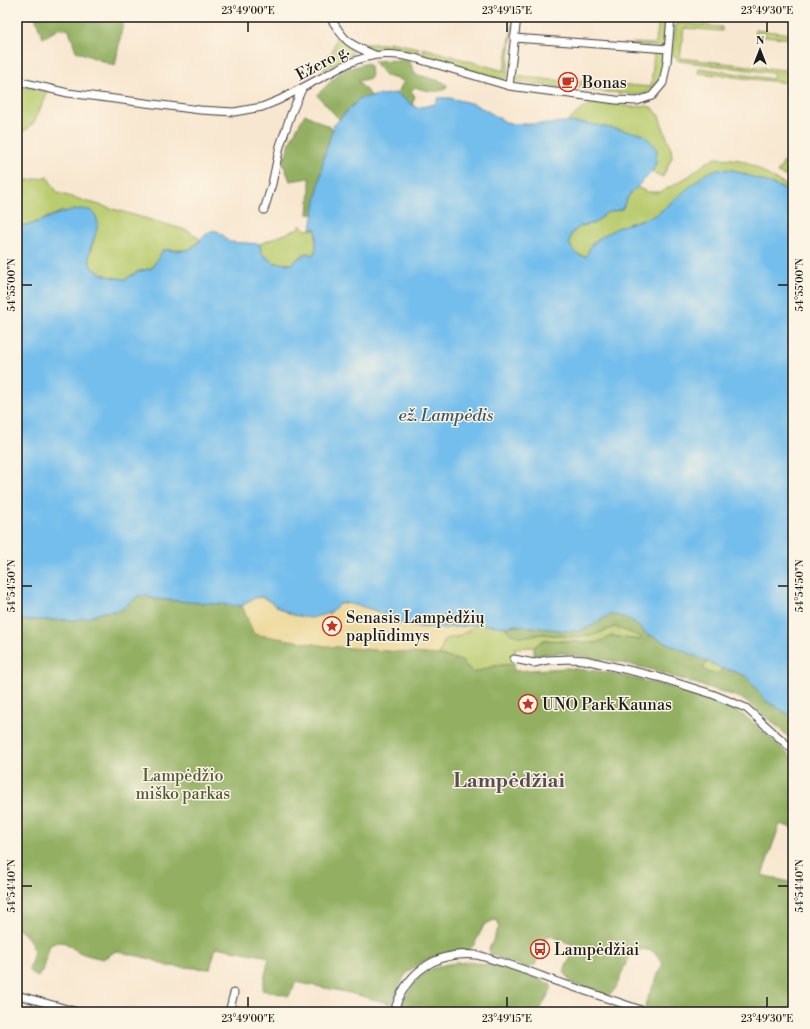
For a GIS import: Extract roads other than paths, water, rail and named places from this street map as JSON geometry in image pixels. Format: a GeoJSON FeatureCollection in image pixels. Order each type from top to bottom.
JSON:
{"type":"FeatureCollection","features":[{"type":"Feature","properties":{"kind":"street"},"geometry":{"type":"LineString","coordinates":[[330,17],[344,38],[355,47],[375,55]]}},
{"type":"Feature","properties":{"kind":"street"},"geometry":{"type":"LineString","coordinates":[[509,86],[517,17]]}},
{"type":"Feature","properties":{"kind":"street","name":"Ežero g."},"geometry":{"type":"LineString","coordinates":[[17,81],[68,93],[200,110],[234,112],[262,108],[302,89],[349,63],[375,55],[390,54],[404,55],[509,86],[626,101],[645,100],[652,96],[663,83],[672,17]]}},
{"type":"Feature","properties":{"kind":"street"},"geometry":{"type":"LineString","coordinates":[[514,38],[668,49]]}},
{"type":"Feature","properties":{"kind":"street"},"geometry":{"type":"LineString","coordinates":[[264,210],[272,184],[280,146],[291,114],[302,89]]}},
{"type":"Feature","properties":{"kind":"street"},"geometry":{"type":"LineString","coordinates":[[514,659],[534,663],[547,660],[584,660],[658,677],[712,694],[746,708],[793,750]]}},
{"type":"Feature","properties":{"kind":"street"},"geometry":{"type":"LineString","coordinates":[[394,1012],[402,990],[412,976],[423,967],[435,961],[449,956],[464,954],[478,956],[509,965],[647,1012]]}},
{"type":"Feature","properties":{"kind":"street"},"geometry":{"type":"LineString","coordinates":[[229,1012],[234,993]]}},
{"type":"Feature","properties":{"kind":"street"},"geometry":{"type":"LineString","coordinates":[[17,995],[78,1012]]}},
{"type":"Feature","properties":{"kind":"water","name":"ež. Lampėdis"},"geometry":{"type":"Polygon","coordinates":[[[396,93],[417,108],[435,104],[438,98],[450,98],[474,104],[509,124],[551,124],[559,122],[585,123],[643,134],[657,148],[656,163],[652,172],[629,195],[622,209],[606,213],[595,223],[581,226],[572,233],[569,243],[572,249],[575,253],[586,257],[591,245],[601,237],[619,227],[656,215],[705,174],[718,169],[733,170],[793,192],[793,717],[766,701],[746,676],[723,669],[647,634],[631,620],[620,616],[609,615],[580,631],[515,625],[505,627],[479,624],[445,628],[404,625],[379,612],[345,603],[339,604],[330,613],[311,618],[293,615],[262,597],[253,598],[242,606],[154,599],[146,596],[138,596],[121,610],[104,612],[74,620],[17,620],[17,226],[30,225],[67,211],[77,209],[93,212],[98,224],[89,255],[91,267],[104,275],[116,278],[126,279],[137,272],[152,268],[163,250],[180,251],[189,249],[209,232],[213,231],[217,231],[229,242],[260,244],[261,253],[274,263],[291,264],[306,253],[313,255],[316,249],[316,229],[311,229],[324,156],[334,125],[360,98],[396,93]]]}},
{"type":"Feature","properties":{"kind":"place","name":"Bonas"},"geometry":{"type":"Point","coordinates":[568,82]}},
{"type":"Feature","properties":{"kind":"place","name":"Senasis Lampėdžių paplūdimys"},"geometry":{"type":"Point","coordinates":[332,626]}},
{"type":"Feature","properties":{"kind":"place","name":"UNO Park Kaunas"},"geometry":{"type":"Point","coordinates":[528,704]}},
{"type":"Feature","properties":{"kind":"place","name":"Lampėdžiai"},"geometry":{"type":"Point","coordinates":[540,949]}},
{"type":"Feature","properties":{"kind":"district","name":"Lampėdžiai"},"geometry":{"type":"Point","coordinates":[509,780]}},
{"type":"Feature","properties":{"kind":"park label","name":"Lampėdžio miško parkas"},"geometry":{"type":"Point","coordinates":[183,784]}}]}
